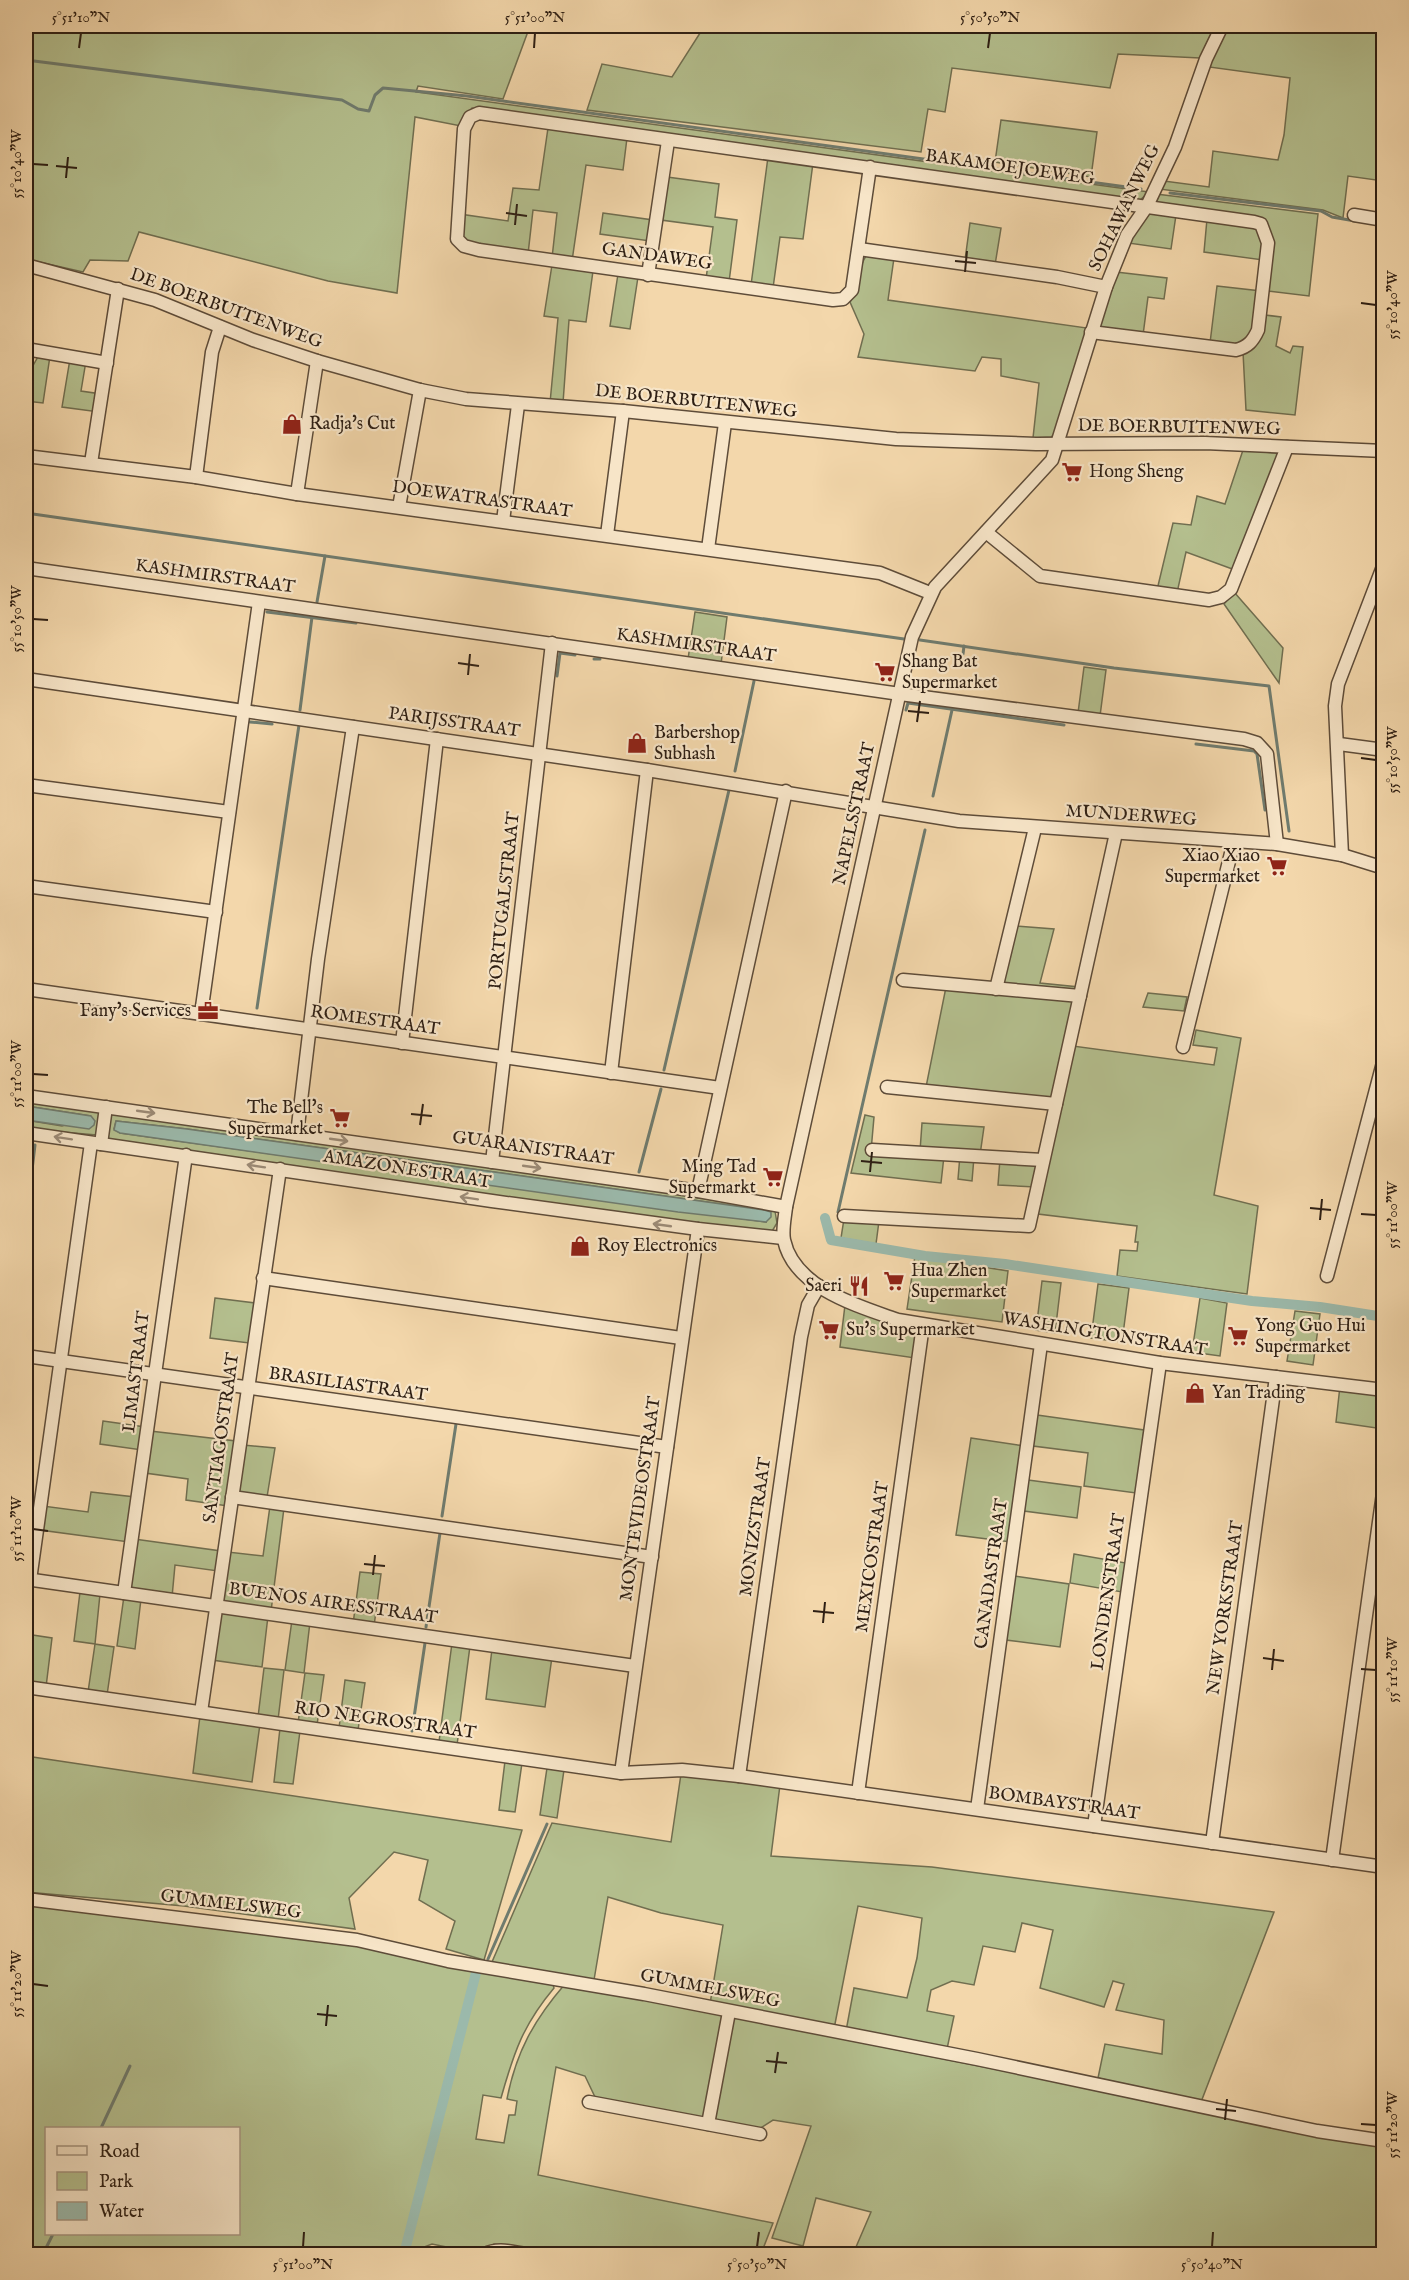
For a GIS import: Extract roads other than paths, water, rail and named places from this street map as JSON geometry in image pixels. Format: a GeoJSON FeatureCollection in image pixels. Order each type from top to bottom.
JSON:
{"type":"FeatureCollection","features":[{"type":"Feature","properties":{"kind":"street","name":"SOHAWANWEG"},"geometry":{"type":"LineString","coordinates":[[1059,445],[1106,287],[1127,235],[1147,207],[1175,147],[1206,59],[1222,26]]}},
{"type":"Feature","properties":{"kind":"street","name":"BAKAMOEJOEWEG"},"geometry":{"type":"LineString","coordinates":[[470,117],[479,113],[1261,224],[1268,243],[1258,330],[1253,342],[1236,350],[1091,332]]}},
{"type":"Feature","properties":{"kind":"street","name":"GANDAWEG"},"geometry":{"type":"LineString","coordinates":[[470,117],[464,129],[456,223],[457,239],[464,246],[833,300],[843,299],[852,290],[870,167]]}},
{"type":"Feature","properties":{"kind":"street"},"geometry":{"type":"LineString","coordinates":[[648,274],[668,141]]}},
{"type":"Feature","properties":{"kind":"street"},"geometry":{"type":"LineString","coordinates":[[1354,215],[1383,220]]}},
{"type":"Feature","properties":{"kind":"street"},"geometry":{"type":"LineString","coordinates":[[859,249],[1057,277],[1106,287]]}},
{"type":"Feature","properties":{"kind":"street","name":"DE BOERBUITENWEG"},"geometry":{"type":"LineString","coordinates":[[26,265],[155,300],[220,327],[317,361],[420,390],[518,405],[623,411],[896,439],[1059,445],[1205,443],[1383,451]]}},
{"type":"Feature","properties":{"kind":"street"},"geometry":{"type":"LineString","coordinates":[[91,463],[118,289]]}},
{"type":"Feature","properties":{"kind":"street"},"geometry":{"type":"LineString","coordinates":[[196,477],[212,352],[220,327]]}},
{"type":"Feature","properties":{"kind":"street"},"geometry":{"type":"LineString","coordinates":[[26,349],[107,363]]}},
{"type":"Feature","properties":{"kind":"street"},"geometry":{"type":"LineString","coordinates":[[297,494],[317,361]]}},
{"type":"Feature","properties":{"kind":"street"},"geometry":{"type":"LineString","coordinates":[[399,507],[420,390]]}},
{"type":"Feature","properties":{"kind":"street"},"geometry":{"type":"LineString","coordinates":[[503,521],[518,405]]}},
{"type":"Feature","properties":{"kind":"street"},"geometry":{"type":"LineString","coordinates":[[607,535],[623,411]]}},
{"type":"Feature","properties":{"kind":"street"},"geometry":{"type":"LineString","coordinates":[[708,549],[725,423]]}},
{"type":"Feature","properties":{"kind":"street","name":"NAPELSSTRAAT"},"geometry":{"type":"LineString","coordinates":[[783,1238],[786,1207],[912,637],[930,593],[1052,460],[1059,445]]}},
{"type":"Feature","properties":{"kind":"street"},"geometry":{"type":"LineString","coordinates":[[986,532],[1040,576],[1209,600],[1221,597],[1231,589],[1287,447]]}},
{"type":"Feature","properties":{"kind":"street","name":"DOEWATRASTRAAT"},"geometry":{"type":"LineString","coordinates":[[26,456],[196,477],[297,494],[880,573],[930,593]]}},
{"type":"Feature","properties":{"kind":"street"},"geometry":{"type":"LineString","coordinates":[[1342,855],[1339,744],[1335,706],[1338,684],[1383,564]]}},
{"type":"Feature","properties":{"kind":"street","name":"KASHMIRSTRAAT"},"geometry":{"type":"LineString","coordinates":[[26,568],[1257,743],[1267,754],[1277,844]]}},
{"type":"Feature","properties":{"kind":"street"},"geometry":{"type":"LineString","coordinates":[[201,1014],[259,602]]}},
{"type":"Feature","properties":{"kind":"street","name":"PORTUGALSTRAAT"},"geometry":{"type":"LineString","coordinates":[[492,1162],[506,1059],[552,643]]}},
{"type":"Feature","properties":{"kind":"street","name":"PARIJSSTRAAT"},"geometry":{"type":"LineString","coordinates":[[26,679],[786,791],[875,809]]}},
{"type":"Feature","properties":{"kind":"street"},"geometry":{"type":"LineString","coordinates":[[297,1134],[309,1030],[353,726]]}},
{"type":"Feature","properties":{"kind":"street"},"geometry":{"type":"LineString","coordinates":[[402,1043],[437,739]]}},
{"type":"Feature","properties":{"kind":"street"},"geometry":{"type":"LineString","coordinates":[[1339,744],[1383,750]]}},
{"type":"Feature","properties":{"kind":"street"},"geometry":{"type":"LineString","coordinates":[[611,1073],[647,770]]}},
{"type":"Feature","properties":{"kind":"street"},"geometry":{"type":"LineString","coordinates":[[26,784],[229,812]]}},
{"type":"Feature","properties":{"kind":"street"},"geometry":{"type":"LineString","coordinates":[[698,1191],[786,791]]}},
{"type":"Feature","properties":{"kind":"street","name":"MUNDERWEG"},"geometry":{"type":"LineString","coordinates":[[875,809],[959,821],[1035,828],[1277,844],[1342,855],[1383,868]]}},
{"type":"Feature","properties":{"kind":"street"},"geometry":{"type":"LineString","coordinates":[[996,989],[1035,828]]}},
{"type":"Feature","properties":{"kind":"street"},"geometry":{"type":"LineString","coordinates":[[844,1216],[1029,1226],[1116,833]]}},
{"type":"Feature","properties":{"kind":"street"},"geometry":{"type":"LineString","coordinates":[[1183,1047],[1234,841]]}},
{"type":"Feature","properties":{"kind":"street"},"geometry":{"type":"LineString","coordinates":[[26,886],[216,912]]}},
{"type":"Feature","properties":{"kind":"street"},"geometry":{"type":"LineString","coordinates":[[903,980],[1080,996]]}},
{"type":"Feature","properties":{"kind":"street","name":"ROMESTRAAT"},"geometry":{"type":"LineString","coordinates":[[26,989],[720,1088]]}},
{"type":"Feature","properties":{"kind":"street"},"geometry":{"type":"LineString","coordinates":[[1327,1276],[1383,1059]]}},
{"type":"Feature","properties":{"kind":"street"},"geometry":{"type":"LineString","coordinates":[[887,1087],[1056,1104]]}},
{"type":"Feature","properties":{"kind":"street","name":"GUARANISTRAAT"},"geometry":{"type":"LineString","coordinates":[[26,1096],[698,1191],[786,1207]]}},
{"type":"Feature","properties":{"kind":"street"},"geometry":{"type":"LineString","coordinates":[[28,1579],[60,1361],[96,1143],[106,1107]]}},
{"type":"Feature","properties":{"kind":"street","name":"AMAZONESTRAAT"},"geometry":{"type":"LineString","coordinates":[[26,1133],[698,1229],[783,1238]]}},
{"type":"Feature","properties":{"kind":"street"},"geometry":{"type":"LineString","coordinates":[[872,1150],[1043,1160]]}},
{"type":"Feature","properties":{"kind":"street","name":"LIMASTRAAT"},"geometry":{"type":"LineString","coordinates":[[124,1593],[186,1155]]}},
{"type":"Feature","properties":{"kind":"street","name":"SANTIAGOSTRAAT"},"geometry":{"type":"LineString","coordinates":[[201,1712],[246,1389],[280,1169]]}},
{"type":"Feature","properties":{"kind":"street","name":"MONTEVIDEOSTRAAT"},"geometry":{"type":"LineString","coordinates":[[621,1773],[698,1229]]}},
{"type":"Feature","properties":{"kind":"street","name":"WASHINGTONSTRAAT"},"geometry":{"type":"LineString","coordinates":[[783,1238],[789,1256],[802,1273],[819,1286],[871,1311],[923,1325],[1160,1363],[1383,1390]]}},
{"type":"Feature","properties":{"kind":"street"},"geometry":{"type":"LineString","coordinates":[[263,1278],[681,1338]]}},
{"type":"Feature","properties":{"kind":"street","name":"MONIZSTRAAT"},"geometry":{"type":"LineString","coordinates":[[739,1776],[801,1337],[808,1305],[819,1286]]}},
{"type":"Feature","properties":{"kind":"street","name":"MEXICOSTRAAT"},"geometry":{"type":"LineString","coordinates":[[858,1793],[923,1325]]}},
{"type":"Feature","properties":{"kind":"street","name":"CANADASTRAAT"},"geometry":{"type":"LineString","coordinates":[[977,1809],[1041,1344]]}},
{"type":"Feature","properties":{"kind":"street","name":"BRASILIASTRAAT"},"geometry":{"type":"LineString","coordinates":[[26,1356],[667,1447]]}},
{"type":"Feature","properties":{"kind":"street","name":"LONDENSTRAAT"},"geometry":{"type":"LineString","coordinates":[[1094,1826],[1160,1363]]}},
{"type":"Feature","properties":{"kind":"street","name":"NEW YORKSTRAAT"},"geometry":{"type":"LineString","coordinates":[[1212,1843],[1276,1377]]}},
{"type":"Feature","properties":{"kind":"street"},"geometry":{"type":"LineString","coordinates":[[1332,1860],[1382,1511],[1383,1486]]}},
{"type":"Feature","properties":{"kind":"street"},"geometry":{"type":"LineString","coordinates":[[232,1497],[652,1557]]}},
{"type":"Feature","properties":{"kind":"street","name":"BUENOS AIRESSTRAAT"},"geometry":{"type":"LineString","coordinates":[[28,1579],[635,1666]]}},
{"type":"Feature","properties":{"kind":"street","name":"RIO NEGROSTRAAT"},"geometry":{"type":"LineString","coordinates":[[26,1687],[621,1773],[682,1770],[739,1776]]}},
{"type":"Feature","properties":{"kind":"street","name":"BOMBAYSTRAAT"},"geometry":{"type":"LineString","coordinates":[[739,1776],[1383,1867]]}},
{"type":"Feature","properties":{"kind":"street","name":"GUMMELSWEG"},"geometry":{"type":"LineString","coordinates":[[26,1899],[357,1940],[448,1961],[632,1992],[977,2059],[1317,2131],[1383,2141]]}},
{"type":"Feature","properties":{"kind":"street"},"geometry":{"type":"LineString","coordinates":[[708,2124],[729,2012]]}},
{"type":"Feature","properties":{"kind":"street"},"geometry":{"type":"LineString","coordinates":[[589,2102],[760,2134]]}},
{"type":"Feature","properties":{"kind":"street"},"geometry":{"type":"LineString","coordinates":[[485,2254],[492,2250],[526,2254]]}},
{"type":"Feature","properties":{"kind":"water"},"geometry":{"type":"Polygon","coordinates":[[[26,1106],[91,1116],[95,1121],[89,1129],[26,1120],[26,1106]]]}},
{"type":"Feature","properties":{"kind":"water"},"geometry":{"type":"Polygon","coordinates":[[[116,1121],[764,1210],[771,1212],[771,1217],[766,1222],[678,1212],[120,1133],[114,1130],[116,1121]]]}},
{"type":"Feature","properties":{"kind":"waterway"},"geometry":{"type":"LineString","coordinates":[[26,60],[342,100],[358,109],[369,111],[375,95],[383,88],[467,96],[1141,189]]}},
{"type":"Feature","properties":{"kind":"waterway"},"geometry":{"type":"LineString","coordinates":[[1170,193],[1321,211],[1332,217],[1355,221]]}},
{"type":"Feature","properties":{"kind":"waterway"},"geometry":{"type":"LineString","coordinates":[[26,513],[904,639]]}},
{"type":"Feature","properties":{"kind":"waterway"},"geometry":{"type":"LineString","coordinates":[[317,602],[325,556]]}},
{"type":"Feature","properties":{"kind":"waterway"},"geometry":{"type":"LineString","coordinates":[[267,612],[356,623]]}},
{"type":"Feature","properties":{"kind":"waterway"},"geometry":{"type":"LineString","coordinates":[[300,710],[312,617]]}},
{"type":"Feature","properties":{"kind":"waterway"},"geometry":{"type":"LineString","coordinates":[[920,640],[1114,668],[1269,686],[1289,831]]}},
{"type":"Feature","properties":{"kind":"waterway"},"geometry":{"type":"LineString","coordinates":[[963,654],[964,646]]}},
{"type":"Feature","properties":{"kind":"waterway"},"geometry":{"type":"LineString","coordinates":[[557,676],[560,653],[575,655]]}},
{"type":"Feature","properties":{"kind":"waterway"},"geometry":{"type":"LineString","coordinates":[[594,659],[600,659]]}},
{"type":"Feature","properties":{"kind":"waterway"},"geometry":{"type":"LineString","coordinates":[[735,771],[754,681]]}},
{"type":"Feature","properties":{"kind":"waterway"},"geometry":{"type":"LineString","coordinates":[[906,710],[908,703],[1064,725]]}},
{"type":"Feature","properties":{"kind":"waterway"},"geometry":{"type":"LineString","coordinates":[[933,796],[952,710]]}},
{"type":"Feature","properties":{"kind":"waterway"},"geometry":{"type":"LineString","coordinates":[[250,722],[272,724]]}},
{"type":"Feature","properties":{"kind":"waterway"},"geometry":{"type":"LineString","coordinates":[[257,1008],[299,725]]}},
{"type":"Feature","properties":{"kind":"waterway"},"geometry":{"type":"LineString","coordinates":[[1196,744],[1254,751],[1257,754],[1265,810]]}},
{"type":"Feature","properties":{"kind":"waterway"},"geometry":{"type":"LineString","coordinates":[[664,1070],[729,790]]}},
{"type":"Feature","properties":{"kind":"waterway"},"geometry":{"type":"LineString","coordinates":[[838,1212],[925,830]]}},
{"type":"Feature","properties":{"kind":"waterway"},"geometry":{"type":"LineString","coordinates":[[639,1172],[661,1089]]}},
{"type":"Feature","properties":{"kind":"waterway"},"geometry":{"type":"LineString","coordinates":[[26,1220],[35,1145]]}},
{"type":"Feature","properties":{"kind":"waterway"},"geometry":{"type":"LineString","coordinates":[[825,1218],[831,1240],[925,1256],[1005,1264],[1252,1301],[1320,1307],[1384,1317]]}},
{"type":"Feature","properties":{"kind":"waterway"},"geometry":{"type":"LineString","coordinates":[[442,1516],[456,1424]]}},
{"type":"Feature","properties":{"kind":"waterway"},"geometry":{"type":"LineString","coordinates":[[426,1627],[440,1533]]}},
{"type":"Feature","properties":{"kind":"waterway"},"geometry":{"type":"LineString","coordinates":[[412,1731],[425,1643]]}},
{"type":"Feature","properties":{"kind":"waterway"},"geometry":{"type":"LineString","coordinates":[[488,1959],[547,1824]]}},
{"type":"Feature","properties":{"kind":"waterway"},"geometry":{"type":"LineString","coordinates":[[404,2254],[477,1969]]}},
{"type":"Feature","properties":{"kind":"waterway"},"geometry":{"type":"LineString","coordinates":[[101,2127],[130,2066]]}},
{"type":"Feature","properties":{"kind":"waterway"},"geometry":{"type":"LineString","coordinates":[[43,2254],[52,2235]]}},
{"type":"Feature","properties":{"kind":"place","name":"Radja's Cut"},"geometry":{"type":"Point","coordinates":[292,424]}},
{"type":"Feature","properties":{"kind":"place","name":"Hong Sheng"},"geometry":{"type":"Point","coordinates":[1072,472]}},
{"type":"Feature","properties":{"kind":"place","name":"Shang Bat Supermarket"},"geometry":{"type":"Point","coordinates":[885,672]}},
{"type":"Feature","properties":{"kind":"place","name":"Barbershop Subhash"},"geometry":{"type":"Point","coordinates":[637,743]}},
{"type":"Feature","properties":{"kind":"place","name":"Xiao Xiao Supermarket"},"geometry":{"type":"Point","coordinates":[1277,866]}},
{"type":"Feature","properties":{"kind":"place","name":"Fany's Services"},"geometry":{"type":"Point","coordinates":[208,1011]}},
{"type":"Feature","properties":{"kind":"place","name":"The Bell's Supermarket"},"geometry":{"type":"Point","coordinates":[340,1118]}},
{"type":"Feature","properties":{"kind":"place","name":"Ming Tad Supermarkt"},"geometry":{"type":"Point","coordinates":[773,1177]}},
{"type":"Feature","properties":{"kind":"place","name":"Roy Electronics"},"geometry":{"type":"Point","coordinates":[580,1246]}},
{"type":"Feature","properties":{"kind":"place","name":"Hua Zhen Supermarket"},"geometry":{"type":"Point","coordinates":[894,1281]}},
{"type":"Feature","properties":{"kind":"place","name":"Saeri"},"geometry":{"type":"Point","coordinates":[859,1286]}},
{"type":"Feature","properties":{"kind":"place","name":"Su's Supermarket"},"geometry":{"type":"Point","coordinates":[829,1330]}},
{"type":"Feature","properties":{"kind":"place","name":"Yong Guo Hui Supermarket"},"geometry":{"type":"Point","coordinates":[1238,1336]}},
{"type":"Feature","properties":{"kind":"place","name":"Yan Trading"},"geometry":{"type":"Point","coordinates":[1195,1393]}}]}
